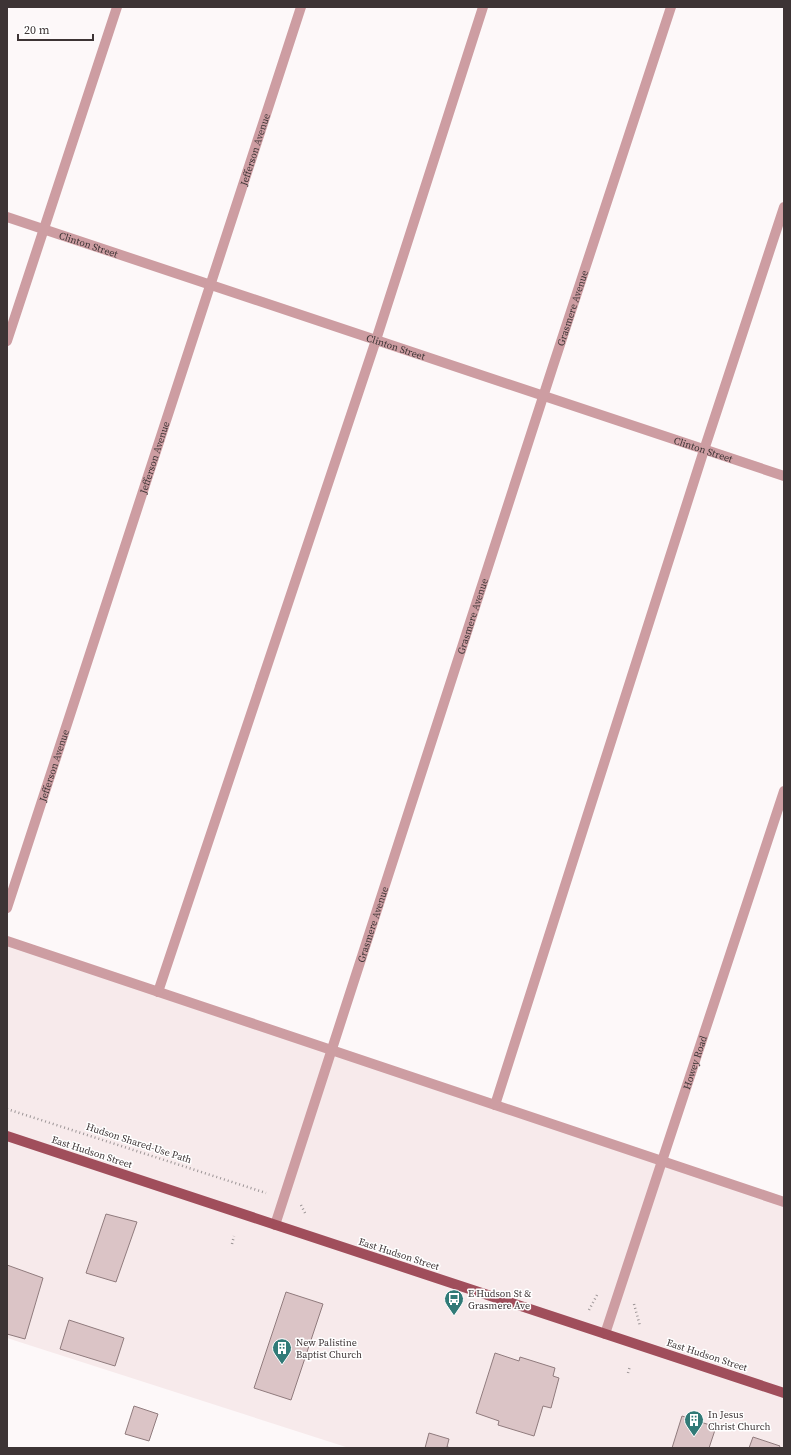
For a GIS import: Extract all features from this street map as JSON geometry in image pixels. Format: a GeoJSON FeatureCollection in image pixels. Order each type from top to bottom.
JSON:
{"type":"FeatureCollection","features":[{"type":"Feature","properties":{"kind":"main road","name":"East Hudson Street"},"geometry":{"type":"LineString","coordinates":[[7,1136],[784,1393]]}},
{"type":"Feature","properties":{"kind":"street"},"geometry":{"type":"LineString","coordinates":[[7,342],[117,7]]}},
{"type":"Feature","properties":{"kind":"street","name":"Jefferson Avenue"},"geometry":{"type":"LineString","coordinates":[[7,908],[209,285],[301,7]]}},
{"type":"Feature","properties":{"kind":"street"},"geometry":{"type":"LineString","coordinates":[[158,992],[376,340],[483,7]]}},
{"type":"Feature","properties":{"kind":"street","name":"Grasmere Avenue"},"geometry":{"type":"LineString","coordinates":[[275,1225],[543,396],[671,7]]}},
{"type":"Feature","properties":{"kind":"street"},"geometry":{"type":"LineString","coordinates":[[495,1105],[704,450],[784,207]]}},
{"type":"Feature","properties":{"kind":"street","name":"Clinton Street"},"geometry":{"type":"LineString","coordinates":[[7,217],[784,476]]}},
{"type":"Feature","properties":{"kind":"street","name":"Howey Road"},"geometry":{"type":"LineString","coordinates":[[605,1334],[784,792]]}},
{"type":"Feature","properties":{"kind":"street"},"geometry":{"type":"LineString","coordinates":[[7,940],[784,1202]]}},
{"type":"Feature","properties":{"kind":"path","name":"Hudson Shared-Use Path"},"geometry":{"type":"LineString","coordinates":[[7,1108],[266,1193]]}},
{"type":"Feature","properties":{"kind":"path"},"geometry":{"type":"LineString","coordinates":[[232,1244],[234,1236]]}},
{"type":"Feature","properties":{"kind":"path"},"geometry":{"type":"LineString","coordinates":[[633,1301],[641,1332]]}},
{"type":"Feature","properties":{"kind":"path"},"geometry":{"type":"LineString","coordinates":[[628,1373],[630,1366]]}},
{"type":"Feature","properties":{"kind":"shaded area"},"geometry":{"type":"Polygon","coordinates":[[[7,943],[784,1202],[784,1448],[349,1448],[7,1338],[7,943]]]}},
{"type":"Feature","properties":{"kind":"building"},"geometry":{"type":"Polygon","coordinates":[[[106,1214],[137,1222],[116,1282],[86,1273],[106,1214]]]}},
{"type":"Feature","properties":{"kind":"building"},"geometry":{"type":"Polygon","coordinates":[[[7,1265],[43,1278],[25,1339],[7,1334],[7,1265]]]}},
{"type":"Feature","properties":{"kind":"building","name":"New Palistine Baptist Church"},"geometry":{"type":"Polygon","coordinates":[[[286,1292],[323,1304],[291,1400],[254,1388],[286,1292]]]}},
{"type":"Feature","properties":{"kind":"building"},"geometry":{"type":"Polygon","coordinates":[[[69,1320],[124,1338],[115,1366],[60,1349],[69,1320]]]}},
{"type":"Feature","properties":{"kind":"building"},"geometry":{"type":"Polygon","coordinates":[[[495,1353],[519,1361],[520,1357],[555,1368],[553,1376],[559,1378],[551,1408],[543,1406],[534,1436],[498,1425],[499,1421],[476,1413],[495,1353]]]}},
{"type":"Feature","properties":{"kind":"building"},"geometry":{"type":"Polygon","coordinates":[[[134,1406],[158,1414],[149,1441],[125,1434],[134,1406]]]}},
{"type":"Feature","properties":{"kind":"building","name":"In Jesus Christ Church"},"geometry":{"type":"Polygon","coordinates":[[[682,1416],[716,1427],[709,1448],[672,1448],[682,1416]]]}},
{"type":"Feature","properties":{"kind":"building"},"geometry":{"type":"Polygon","coordinates":[[[429,1433],[449,1439],[447,1447],[452,1448],[425,1448],[429,1433]]]}},
{"type":"Feature","properties":{"kind":"building"},"geometry":{"type":"Polygon","coordinates":[[[753,1437],[780,1446],[779,1448],[749,1448],[753,1437]]]}},
{"type":"Feature","properties":{"kind":"place","name":"E Hudson St & Grasmere Ave"},"geometry":{"type":"Point","coordinates":[454,1316]}},
{"type":"Feature","properties":{"kind":"place","name":"New Palistine Baptist Church"},"geometry":{"type":"Point","coordinates":[282,1365]}},
{"type":"Feature","properties":{"kind":"place","name":"In Jesus Christ Church"},"geometry":{"type":"Point","coordinates":[694,1437]}}]}
